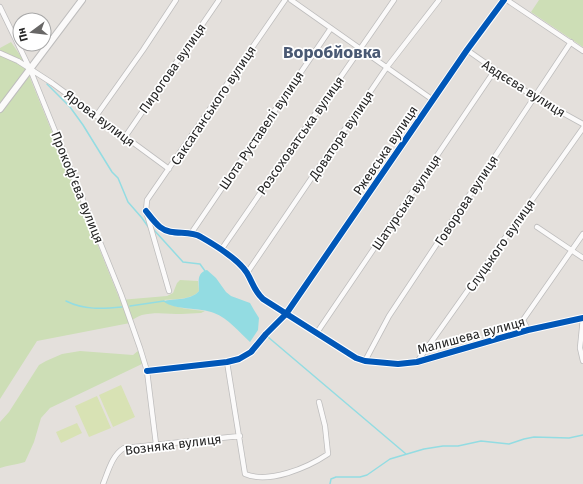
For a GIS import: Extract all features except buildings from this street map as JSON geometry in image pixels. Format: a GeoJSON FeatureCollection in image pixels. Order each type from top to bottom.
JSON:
{"type":"FeatureCollection","features":[{"type":"Feature","properties":{"kind":"main road"},"geometry":{"type":"LineString","coordinates":[[0,109],[82,0]]}},
{"type":"Feature","properties":{"kind":"street"},"geometry":{"type":"LineString","coordinates":[[96,116],[143,50],[176,0]]}},
{"type":"Feature","properties":{"kind":"street","name":"Пирогова вулиця"},"geometry":{"type":"LineString","coordinates":[[124,137],[219,0]]}},
{"type":"Feature","properties":{"kind":"street","name":"Саксаганського вулиця"},"geometry":{"type":"LineString","coordinates":[[146,211],[147,200],[285,0]]}},
{"type":"Feature","properties":{"kind":"street"},"geometry":{"type":"LineString","coordinates":[[291,0],[433,100]]}},
{"type":"Feature","properties":{"kind":"street","name":"Розсоховатська вулиця"},"geometry":{"type":"LineString","coordinates":[[221,250],[394,0]]}},
{"type":"Feature","properties":{"kind":"street","name":"Доватора вулиця"},"geometry":{"type":"LineString","coordinates":[[247,273],[386,67],[439,0]]}},
{"type":"Feature","properties":{"kind":"street","name":"Ржевська вулиця"},"geometry":{"type":"LineString","coordinates":[[147,371],[227,362],[239,359],[251,352],[286,314],[467,50],[504,0]]}},
{"type":"Feature","properties":{"kind":"street"},"geometry":{"type":"LineString","coordinates":[[507,0],[583,51]]}},
{"type":"Feature","properties":{"kind":"street","name":"Прокоф’єва вулиця"},"geometry":{"type":"LineString","coordinates":[[0,7],[30,69],[123,300],[147,371],[156,444]]}},
{"type":"Feature","properties":{"kind":"street","name":"Шота Руставелі вулиця"},"geometry":{"type":"LineString","coordinates":[[192,232],[331,28]]}},
{"type":"Feature","properties":{"kind":"street","name":"Говорова вулиця"},"geometry":{"type":"LineString","coordinates":[[365,360],[393,310],[459,213],[571,42]]}},
{"type":"Feature","properties":{"kind":"street","name":"Авдєєва вулиця"},"geometry":{"type":"LineString","coordinates":[[467,50],[534,97],[583,124]]}},
{"type":"Feature","properties":{"kind":"street","name":"Ярова вулиця"},"geometry":{"type":"LineString","coordinates":[[0,53],[18,60],[52,82],[169,169]]}},
{"type":"Feature","properties":{"kind":"street","name":"Шатурська вулиця"},"geometry":{"type":"LineString","coordinates":[[316,334],[495,70]]}},
{"type":"Feature","properties":{"kind":"street","name":"Слуцького вулиця"},"geometry":{"type":"LineString","coordinates":[[417,362],[583,128]]}},
{"type":"Feature","properties":{"kind":"street"},"geometry":{"type":"LineString","coordinates":[[146,211],[160,228],[174,232],[192,232]]}},
{"type":"Feature","properties":{"kind":"street"},"geometry":{"type":"LineString","coordinates":[[146,211],[169,291]]}},
{"type":"Feature","properties":{"kind":"street"},"geometry":{"type":"LineString","coordinates":[[537,227],[583,258]]}},
{"type":"Feature","properties":{"kind":"street","name":"Малишева вулиця"},"geometry":{"type":"LineString","coordinates":[[192,232],[238,262],[247,273],[257,294],[263,299],[348,354],[365,360],[398,364],[417,362],[528,330],[583,318]]}},
{"type":"Feature","properties":{"kind":"street"},"geometry":{"type":"LineString","coordinates":[[496,340],[523,320],[583,234]]}},
{"type":"Feature","properties":{"kind":"street"},"geometry":{"type":"LineString","coordinates":[[583,318],[580,348],[583,361]]}},
{"type":"Feature","properties":{"kind":"street"},"geometry":{"type":"LineString","coordinates":[[523,320],[528,330]]}},
{"type":"Feature","properties":{"kind":"street"},"geometry":{"type":"LineString","coordinates":[[426,350],[435,357]]}},
{"type":"Feature","properties":{"kind":"street"},"geometry":{"type":"LineString","coordinates":[[227,362],[245,474],[249,478],[260,483]]}},
{"type":"Feature","properties":{"kind":"street"},"geometry":{"type":"LineString","coordinates":[[293,478],[328,454],[326,426],[319,402]]}},
{"type":"Feature","properties":{"kind":"street","name":"Возняка вулиця"},"geometry":{"type":"LineString","coordinates":[[103,484],[118,451],[130,447],[240,436]]}},
{"type":"Feature","properties":{"kind":"green space"},"geometry":{"type":"Polygon","coordinates":[[[539,0],[583,0],[583,47],[531,12],[539,0]]]}},
{"type":"Feature","properties":{"kind":"green space"},"geometry":{"type":"Polygon","coordinates":[[[11,42],[12,52],[18,52],[22,58],[120,300],[167,296],[173,293],[177,283],[180,280],[198,281],[199,291],[196,294],[183,298],[164,300],[167,303],[177,307],[205,311],[201,313],[186,314],[146,314],[134,319],[130,323],[37,341],[0,399],[0,48],[11,42]]]}},
{"type":"Feature","properties":{"kind":"green space"},"geometry":{"type":"Polygon","coordinates":[[[139,350],[144,363],[50,408],[41,418],[34,442],[25,462],[0,468],[0,422],[9,412],[39,365],[62,354],[80,351],[133,355],[139,350]]]}},
{"type":"Feature","properties":{"kind":"green space"},"geometry":{"type":"Polygon","coordinates":[[[121,385],[135,417],[113,427],[99,395],[121,385]]]}},
{"type":"Feature","properties":{"kind":"green space"},"geometry":{"type":"Polygon","coordinates":[[[97,396],[111,428],[89,437],[75,406],[97,396]]]}},
{"type":"Feature","properties":{"kind":"green space"},"geometry":{"type":"Polygon","coordinates":[[[77,423],[82,433],[61,443],[56,432],[77,423]]]}},
{"type":"Feature","properties":{"kind":"water"},"geometry":{"type":"Polygon","coordinates":[[[207,270],[231,296],[250,303],[259,318],[258,330],[250,342],[229,322],[219,315],[208,311],[181,308],[163,301],[187,298],[196,294],[199,291],[201,273],[207,270]]]}},
{"type":"Feature","properties":{"kind":"waterway"},"geometry":{"type":"LineString","coordinates":[[47,84],[70,107],[83,125],[112,172],[118,178],[128,202],[149,228]]}},
{"type":"Feature","properties":{"kind":"waterway"},"geometry":{"type":"LineString","coordinates":[[154,230],[183,262],[200,264],[205,271]]}},
{"type":"Feature","properties":{"kind":"waterway"},"geometry":{"type":"LineString","coordinates":[[66,301],[80,306],[93,308],[122,307]]}},
{"type":"Feature","properties":{"kind":"waterway"},"geometry":{"type":"LineString","coordinates":[[130,306],[164,301]]}},
{"type":"Feature","properties":{"kind":"waterway"},"geometry":{"type":"LineString","coordinates":[[268,337],[406,454]]}},
{"type":"Feature","properties":{"kind":"waterway"},"geometry":{"type":"LineString","coordinates":[[330,484],[331,479],[336,477],[360,477],[367,475],[390,459],[424,449],[443,446],[458,446],[481,441],[509,444],[534,437],[569,438],[583,435]]}},
{"type":"Feature","properties":{"kind":"cycle path"},"geometry":{"type":"LineString","coordinates":[[147,371],[227,362],[239,359],[251,352],[286,314],[467,50],[504,0]]}},
{"type":"Feature","properties":{"kind":"cycle path"},"geometry":{"type":"LineString","coordinates":[[146,211],[156,224],[165,230],[170,232],[191,233],[220,248],[243,268],[263,299],[356,358],[365,361],[398,364],[417,362],[528,330],[583,318]]}},
{"type":"Feature","properties":{"kind":"district","name":"Воробйовка"},"geometry":{"type":"Point","coordinates":[332,52]}}]}
